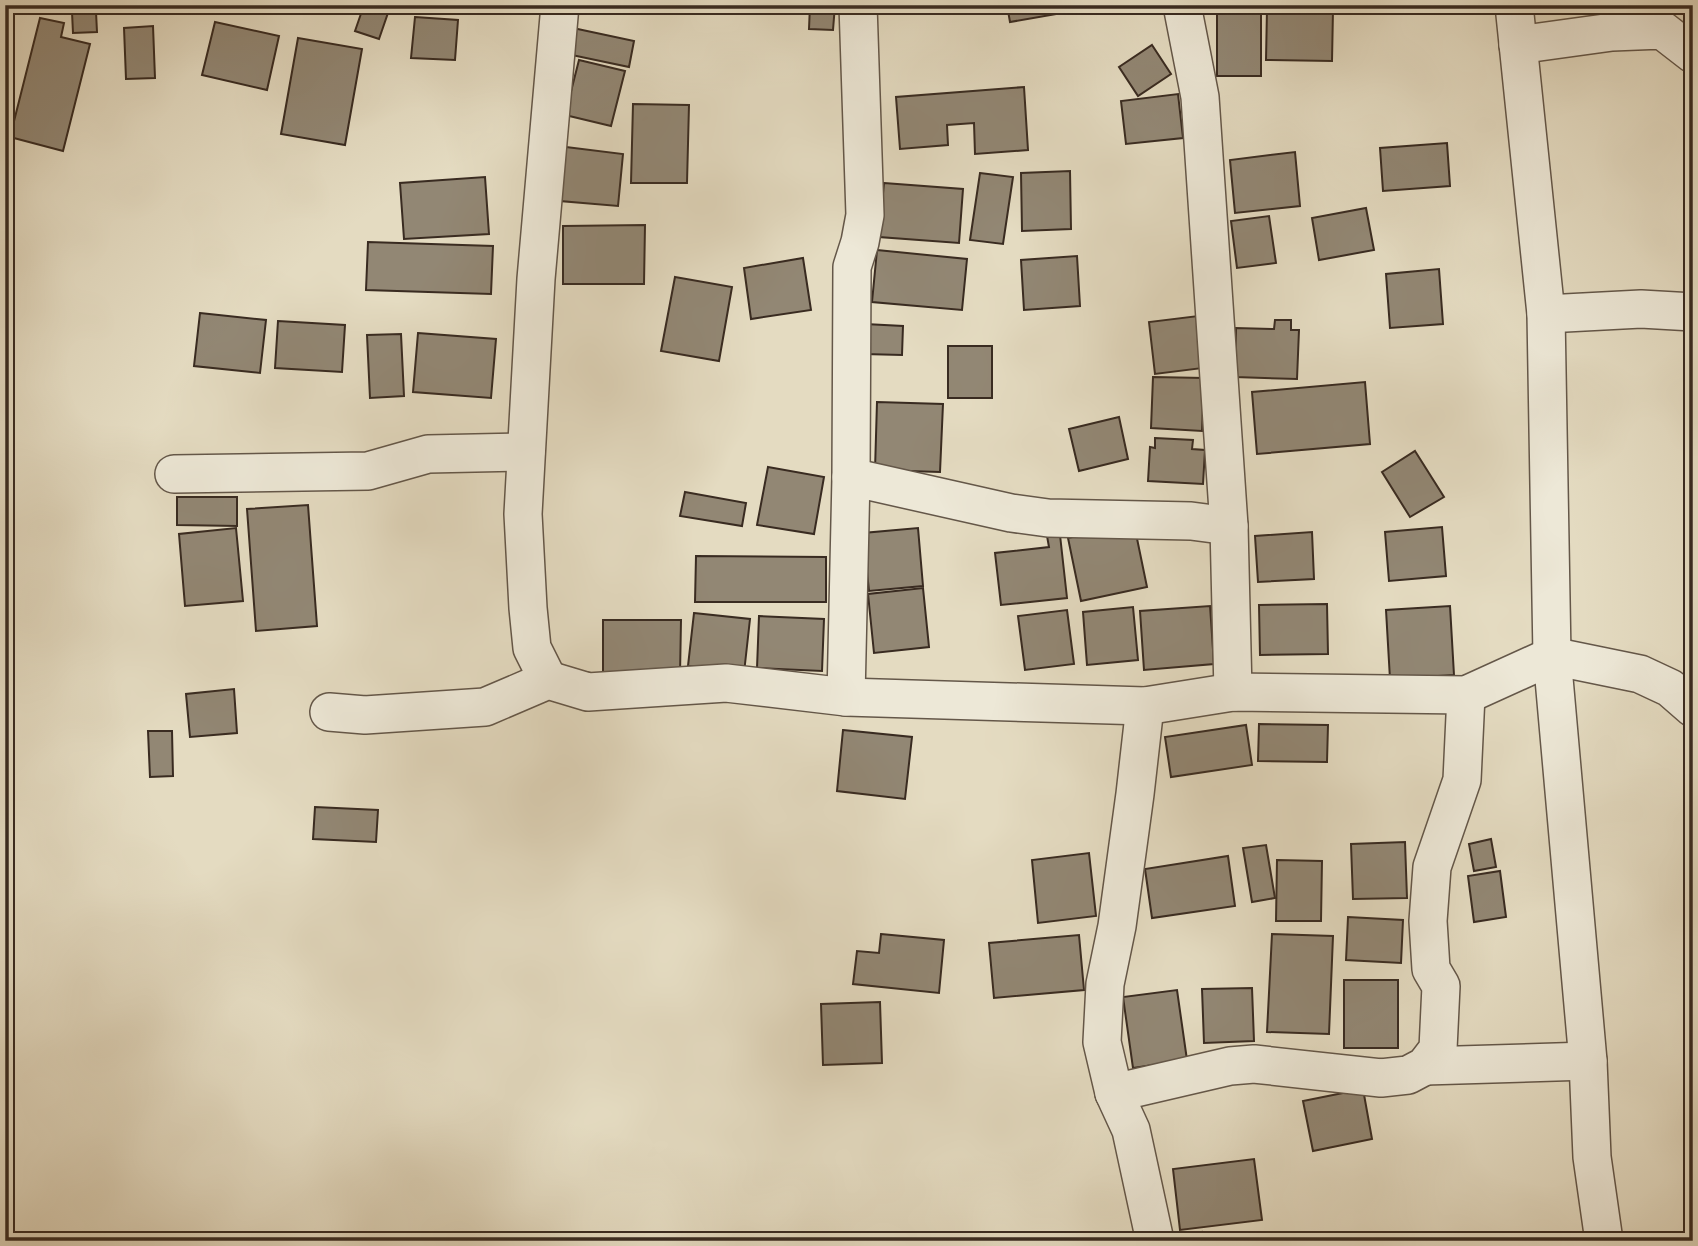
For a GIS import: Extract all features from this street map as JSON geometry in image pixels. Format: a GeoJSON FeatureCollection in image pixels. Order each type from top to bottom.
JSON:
{"type":"FeatureCollection","features":[{"type":"Feature","properties":{"kind":"street"},"geometry":{"type":"LineString","coordinates":[[548,680],[532,648],[523,514],[536,279],[560,5]]}},
{"type":"Feature","properties":{"kind":"street"},"geometry":{"type":"LineString","coordinates":[[846,697],[852,267],[865,215],[858,5]]}},
{"type":"Feature","properties":{"kind":"street"},"geometry":{"type":"LineString","coordinates":[[1182,5],[1200,97],[1230,526],[1233,692]]}},
{"type":"Feature","properties":{"kind":"street"},"geometry":{"type":"LineString","coordinates":[[1514,5],[1546,314],[1552,656],[1588,1061],[1592,1157],[1604,1241]]}},
{"type":"Feature","properties":{"kind":"street"},"geometry":{"type":"LineString","coordinates":[[1518,45],[1612,32],[1662,30],[1693,54]]}},
{"type":"Feature","properties":{"kind":"street"},"geometry":{"type":"LineString","coordinates":[[1546,314],[1641,309],[1693,312]]}},
{"type":"Feature","properties":{"kind":"street"},"geometry":{"type":"LineString","coordinates":[[174,474],[368,471],[428,454],[526,452]]}},
{"type":"Feature","properties":{"kind":"street"},"geometry":{"type":"LineString","coordinates":[[851,477],[1011,513],[1048,518],[1191,522],[1230,526]]}},
{"type":"Feature","properties":{"kind":"street"},"geometry":{"type":"LineString","coordinates":[[329,712],[365,715],[485,706],[548,680],[588,692],[726,683],[846,697],[1145,706],[1233,692],[1466,695],[1552,656],[1640,674],[1670,688],[1693,708]]}},
{"type":"Feature","properties":{"kind":"street"},"geometry":{"type":"LineString","coordinates":[[1425,1066],[1437,1049],[1441,996],[1441,986],[1431,969],[1430,957],[1428,921],[1432,867],[1462,780],[1466,695]]}},
{"type":"Feature","properties":{"kind":"street"},"geometry":{"type":"LineString","coordinates":[[1145,706],[1117,926],[1105,984],[1102,1042],[1114,1093],[1131,1130],[1155,1241]]}},
{"type":"Feature","properties":{"kind":"street"},"geometry":{"type":"LineString","coordinates":[[1114,1093],[1230,1066],[1254,1064],[1381,1079],[1408,1074],[1425,1066],[1588,1061]]}},
{"type":"Feature","properties":{"kind":"building"},"geometry":{"type":"Polygon","coordinates":[[[364,5],[390,7],[379,39],[355,31],[364,5]]]}},
{"type":"Feature","properties":{"kind":"building"},"geometry":{"type":"Polygon","coordinates":[[[810,5],[835,5],[833,30],[809,29],[810,5]]]}},
{"type":"Feature","properties":{"kind":"building"},"geometry":{"type":"Polygon","coordinates":[[[1007,5],[1108,5],[1010,22],[1007,5]]]}},
{"type":"Feature","properties":{"kind":"building"},"geometry":{"type":"Polygon","coordinates":[[[1217,8],[1261,8],[1261,76],[1217,76],[1217,8]]]}},
{"type":"Feature","properties":{"kind":"building"},"geometry":{"type":"Polygon","coordinates":[[[1267,9],[1333,10],[1332,61],[1266,60],[1267,9]]]}},
{"type":"Feature","properties":{"kind":"building"},"geometry":{"type":"Polygon","coordinates":[[[72,12],[96,12],[97,32],[73,33],[72,12]]]}},
{"type":"Feature","properties":{"kind":"building"},"geometry":{"type":"Polygon","coordinates":[[[415,17],[458,20],[455,60],[411,58],[415,17]]]}},
{"type":"Feature","properties":{"kind":"building"},"geometry":{"type":"Polygon","coordinates":[[[40,18],[64,23],[61,37],[90,44],[63,151],[10,137],[40,18]]]}},
{"type":"Feature","properties":{"kind":"building"},"geometry":{"type":"Polygon","coordinates":[[[215,22],[279,36],[267,90],[202,75],[215,22]]]}},
{"type":"Feature","properties":{"kind":"building"},"geometry":{"type":"Polygon","coordinates":[[[153,26],[155,78],[126,79],[124,28],[153,26]]]}},
{"type":"Feature","properties":{"kind":"building"},"geometry":{"type":"Polygon","coordinates":[[[573,28],[634,41],[629,67],[567,54],[573,28]]]}},
{"type":"Feature","properties":{"kind":"building"},"geometry":{"type":"Polygon","coordinates":[[[5,35],[13,36],[5,69],[5,35]]]}},
{"type":"Feature","properties":{"kind":"building"},"geometry":{"type":"Polygon","coordinates":[[[298,38],[362,49],[345,145],[281,134],[298,38]]]}},
{"type":"Feature","properties":{"kind":"building"},"geometry":{"type":"Polygon","coordinates":[[[1152,45],[1171,74],[1138,96],[1119,67],[1152,45]]]}},
{"type":"Feature","properties":{"kind":"building"},"geometry":{"type":"Polygon","coordinates":[[[579,60],[625,71],[611,126],[565,115],[579,60]]]}},
{"type":"Feature","properties":{"kind":"building"},"geometry":{"type":"Polygon","coordinates":[[[1024,87],[1028,150],[975,154],[974,123],[947,125],[948,145],[900,149],[896,97],[1024,87]]]}},
{"type":"Feature","properties":{"kind":"building"},"geometry":{"type":"Polygon","coordinates":[[[1178,94],[1183,138],[1126,144],[1121,101],[1178,94]]]}},
{"type":"Feature","properties":{"kind":"building"},"geometry":{"type":"Polygon","coordinates":[[[633,104],[689,105],[687,183],[631,183],[633,104]]]}},
{"type":"Feature","properties":{"kind":"building"},"geometry":{"type":"Polygon","coordinates":[[[1447,143],[1450,186],[1383,191],[1380,148],[1447,143]]]}},
{"type":"Feature","properties":{"kind":"building"},"geometry":{"type":"Polygon","coordinates":[[[566,147],[623,154],[618,206],[560,201],[566,147]]]}},
{"type":"Feature","properties":{"kind":"building"},"geometry":{"type":"Polygon","coordinates":[[[1295,152],[1300,206],[1235,213],[1230,160],[1295,152]]]}},
{"type":"Feature","properties":{"kind":"building"},"geometry":{"type":"Polygon","coordinates":[[[1070,171],[1071,229],[1022,231],[1021,173],[1070,171]]]}},
{"type":"Feature","properties":{"kind":"building"},"geometry":{"type":"Polygon","coordinates":[[[980,173],[1013,177],[1003,244],[970,240],[980,173]]]}},
{"type":"Feature","properties":{"kind":"building"},"geometry":{"type":"Polygon","coordinates":[[[485,177],[489,234],[404,239],[400,183],[485,177]]]}},
{"type":"Feature","properties":{"kind":"building"},"geometry":{"type":"Polygon","coordinates":[[[884,183],[963,189],[959,243],[879,237],[884,183]]]}},
{"type":"Feature","properties":{"kind":"building"},"geometry":{"type":"Polygon","coordinates":[[[1366,208],[1374,250],[1319,260],[1312,218],[1366,208]]]}},
{"type":"Feature","properties":{"kind":"building"},"geometry":{"type":"Polygon","coordinates":[[[1269,216],[1276,263],[1237,268],[1231,221],[1269,216]]]}},
{"type":"Feature","properties":{"kind":"building"},"geometry":{"type":"Polygon","coordinates":[[[645,225],[644,284],[563,284],[563,226],[645,225]]]}},
{"type":"Feature","properties":{"kind":"building"},"geometry":{"type":"Polygon","coordinates":[[[368,242],[493,246],[491,294],[366,290],[368,242]]]}},
{"type":"Feature","properties":{"kind":"building"},"geometry":{"type":"Polygon","coordinates":[[[877,250],[967,259],[962,310],[872,302],[877,250]]]}},
{"type":"Feature","properties":{"kind":"building"},"geometry":{"type":"Polygon","coordinates":[[[1077,256],[1080,306],[1024,310],[1021,260],[1077,256]]]}},
{"type":"Feature","properties":{"kind":"building"},"geometry":{"type":"Polygon","coordinates":[[[803,258],[811,310],[751,319],[744,268],[803,258]]]}},
{"type":"Feature","properties":{"kind":"building"},"geometry":{"type":"Polygon","coordinates":[[[1439,269],[1443,324],[1390,328],[1386,274],[1439,269]]]}},
{"type":"Feature","properties":{"kind":"building"},"geometry":{"type":"Polygon","coordinates":[[[675,277],[732,287],[719,361],[661,351],[675,277]]]}},
{"type":"Feature","properties":{"kind":"building"},"geometry":{"type":"Polygon","coordinates":[[[200,313],[266,320],[260,373],[194,366],[200,313]]]}},
{"type":"Feature","properties":{"kind":"building"},"geometry":{"type":"Polygon","coordinates":[[[1198,316],[1203,368],[1155,374],[1149,322],[1198,316]]]}},
{"type":"Feature","properties":{"kind":"building"},"geometry":{"type":"Polygon","coordinates":[[[1275,320],[1291,320],[1291,330],[1299,330],[1297,379],[1235,377],[1236,328],[1274,329],[1275,320]]]}},
{"type":"Feature","properties":{"kind":"building"},"geometry":{"type":"Polygon","coordinates":[[[278,321],[345,325],[342,372],[275,368],[278,321]]]}},
{"type":"Feature","properties":{"kind":"building"},"geometry":{"type":"Polygon","coordinates":[[[865,324],[903,326],[902,355],[864,354],[865,324]]]}},
{"type":"Feature","properties":{"kind":"building"},"geometry":{"type":"Polygon","coordinates":[[[418,333],[496,339],[491,398],[413,392],[418,333]]]}},
{"type":"Feature","properties":{"kind":"building"},"geometry":{"type":"Polygon","coordinates":[[[401,334],[404,396],[370,398],[367,335],[401,334]]]}},
{"type":"Feature","properties":{"kind":"building"},"geometry":{"type":"Polygon","coordinates":[[[948,346],[992,346],[992,398],[948,398],[948,346]]]}},
{"type":"Feature","properties":{"kind":"building"},"geometry":{"type":"Polygon","coordinates":[[[1153,377],[1204,378],[1202,431],[1151,428],[1153,377]]]}},
{"type":"Feature","properties":{"kind":"building"},"geometry":{"type":"Polygon","coordinates":[[[1365,382],[1370,444],[1257,454],[1252,392],[1365,382]]]}},
{"type":"Feature","properties":{"kind":"building"},"geometry":{"type":"Polygon","coordinates":[[[877,402],[943,404],[940,472],[875,470],[877,402]]]}},
{"type":"Feature","properties":{"kind":"building"},"geometry":{"type":"Polygon","coordinates":[[[1119,417],[1128,459],[1079,471],[1069,429],[1119,417]]]}},
{"type":"Feature","properties":{"kind":"building"},"geometry":{"type":"Polygon","coordinates":[[[1155,438],[1193,440],[1192,449],[1205,450],[1203,484],[1148,481],[1150,447],[1155,448],[1155,438]]]}},
{"type":"Feature","properties":{"kind":"building"},"geometry":{"type":"Polygon","coordinates":[[[1415,451],[1444,497],[1410,517],[1382,472],[1415,451]]]}},
{"type":"Feature","properties":{"kind":"building"},"geometry":{"type":"Polygon","coordinates":[[[768,467],[824,477],[814,534],[757,525],[768,467]]]}},
{"type":"Feature","properties":{"kind":"building"},"geometry":{"type":"Polygon","coordinates":[[[685,492],[746,503],[742,526],[680,516],[685,492]]]}},
{"type":"Feature","properties":{"kind":"building"},"geometry":{"type":"Polygon","coordinates":[[[177,497],[237,497],[237,526],[177,525],[177,497]]]}},
{"type":"Feature","properties":{"kind":"building"},"geometry":{"type":"Polygon","coordinates":[[[308,505],[317,626],[256,631],[247,509],[308,505]]]}},
{"type":"Feature","properties":{"kind":"building"},"geometry":{"type":"Polygon","coordinates":[[[1134,524],[1147,587],[1081,601],[1068,538],[1134,524]]]}},
{"type":"Feature","properties":{"kind":"building"},"geometry":{"type":"Polygon","coordinates":[[[1442,527],[1446,576],[1389,581],[1385,532],[1442,527]]]}},
{"type":"Feature","properties":{"kind":"building"},"geometry":{"type":"Polygon","coordinates":[[[236,528],[243,601],[185,606],[179,534],[236,528]]]}},
{"type":"Feature","properties":{"kind":"building"},"geometry":{"type":"Polygon","coordinates":[[[918,528],[923,586],[869,591],[863,533],[918,528]]]}},
{"type":"Feature","properties":{"kind":"building"},"geometry":{"type":"Polygon","coordinates":[[[1312,532],[1314,579],[1258,582],[1255,536],[1312,532]]]}},
{"type":"Feature","properties":{"kind":"building"},"geometry":{"type":"Polygon","coordinates":[[[1060,535],[1067,598],[1001,605],[995,553],[1049,547],[1047,536],[1060,535]]]}},
{"type":"Feature","properties":{"kind":"building"},"geometry":{"type":"Polygon","coordinates":[[[696,556],[826,557],[826,602],[695,602],[696,556]]]}},
{"type":"Feature","properties":{"kind":"building"},"geometry":{"type":"Polygon","coordinates":[[[923,588],[929,647],[874,653],[868,594],[923,588]]]}},
{"type":"Feature","properties":{"kind":"building"},"geometry":{"type":"Polygon","coordinates":[[[1327,604],[1328,654],[1260,655],[1259,605],[1327,604]]]}},
{"type":"Feature","properties":{"kind":"building"},"geometry":{"type":"Polygon","coordinates":[[[1210,606],[1214,664],[1144,670],[1140,611],[1210,606]]]}},
{"type":"Feature","properties":{"kind":"building"},"geometry":{"type":"Polygon","coordinates":[[[1450,606],[1454,675],[1390,679],[1386,610],[1450,606]]]}},
{"type":"Feature","properties":{"kind":"building"},"geometry":{"type":"Polygon","coordinates":[[[1133,607],[1138,660],[1087,665],[1083,612],[1133,607]]]}},
{"type":"Feature","properties":{"kind":"building"},"geometry":{"type":"Polygon","coordinates":[[[1067,610],[1074,664],[1025,670],[1018,616],[1067,610]]]}},
{"type":"Feature","properties":{"kind":"building"},"geometry":{"type":"Polygon","coordinates":[[[694,613],[750,619],[744,673],[688,666],[694,613]]]}},
{"type":"Feature","properties":{"kind":"building"},"geometry":{"type":"Polygon","coordinates":[[[759,616],[824,619],[822,671],[757,668],[759,616]]]}},
{"type":"Feature","properties":{"kind":"building"},"geometry":{"type":"Polygon","coordinates":[[[603,620],[681,620],[680,675],[603,675],[603,620]]]}},
{"type":"Feature","properties":{"kind":"building"},"geometry":{"type":"Polygon","coordinates":[[[234,689],[237,733],[190,737],[186,694],[234,689]]]}},
{"type":"Feature","properties":{"kind":"building"},"geometry":{"type":"Polygon","coordinates":[[[1259,724],[1328,725],[1327,762],[1258,761],[1259,724]]]}},
{"type":"Feature","properties":{"kind":"building"},"geometry":{"type":"Polygon","coordinates":[[[1246,725],[1252,765],[1171,777],[1165,737],[1246,725]]]}},
{"type":"Feature","properties":{"kind":"building"},"geometry":{"type":"Polygon","coordinates":[[[843,730],[912,737],[905,799],[837,791],[843,730]]]}},
{"type":"Feature","properties":{"kind":"building"},"geometry":{"type":"Polygon","coordinates":[[[148,731],[172,731],[173,776],[150,777],[148,731]]]}},
{"type":"Feature","properties":{"kind":"building"},"geometry":{"type":"Polygon","coordinates":[[[315,807],[378,810],[376,842],[313,839],[315,807]]]}},
{"type":"Feature","properties":{"kind":"building"},"geometry":{"type":"Polygon","coordinates":[[[1491,839],[1496,867],[1474,871],[1469,844],[1491,839]]]}},
{"type":"Feature","properties":{"kind":"building"},"geometry":{"type":"Polygon","coordinates":[[[1405,842],[1407,898],[1353,899],[1351,844],[1405,842]]]}},
{"type":"Feature","properties":{"kind":"building"},"geometry":{"type":"Polygon","coordinates":[[[1266,845],[1275,898],[1252,902],[1243,848],[1266,845]]]}},
{"type":"Feature","properties":{"kind":"building"},"geometry":{"type":"Polygon","coordinates":[[[1089,853],[1096,916],[1038,923],[1032,860],[1089,853]]]}},
{"type":"Feature","properties":{"kind":"building"},"geometry":{"type":"Polygon","coordinates":[[[1228,856],[1235,906],[1152,918],[1145,869],[1228,856]]]}},
{"type":"Feature","properties":{"kind":"building"},"geometry":{"type":"Polygon","coordinates":[[[1277,860],[1322,861],[1321,921],[1276,921],[1277,860]]]}},
{"type":"Feature","properties":{"kind":"building"},"geometry":{"type":"Polygon","coordinates":[[[1500,871],[1506,917],[1474,922],[1468,876],[1500,871]]]}},
{"type":"Feature","properties":{"kind":"building"},"geometry":{"type":"Polygon","coordinates":[[[1348,917],[1403,920],[1401,963],[1346,960],[1348,917]]]}},
{"type":"Feature","properties":{"kind":"building"},"geometry":{"type":"Polygon","coordinates":[[[881,934],[944,940],[939,993],[853,984],[857,951],[879,953],[881,934]]]}},
{"type":"Feature","properties":{"kind":"building"},"geometry":{"type":"Polygon","coordinates":[[[1272,934],[1333,936],[1329,1034],[1267,1032],[1272,934]]]}},
{"type":"Feature","properties":{"kind":"building"},"geometry":{"type":"Polygon","coordinates":[[[1079,935],[1084,990],[994,998],[989,943],[1079,935]]]}},
{"type":"Feature","properties":{"kind":"building"},"geometry":{"type":"Polygon","coordinates":[[[1344,980],[1398,980],[1398,1048],[1344,1048],[1344,980]]]}},
{"type":"Feature","properties":{"kind":"building"},"geometry":{"type":"Polygon","coordinates":[[[1252,988],[1254,1041],[1204,1043],[1202,989],[1252,988]]]}},
{"type":"Feature","properties":{"kind":"building"},"geometry":{"type":"Polygon","coordinates":[[[1177,990],[1187,1060],[1133,1068],[1123,997],[1177,990]]]}},
{"type":"Feature","properties":{"kind":"building"},"geometry":{"type":"Polygon","coordinates":[[[880,1002],[882,1063],[823,1065],[821,1004],[880,1002]]]}},
{"type":"Feature","properties":{"kind":"building"},"geometry":{"type":"Polygon","coordinates":[[[1363,1089],[1372,1139],[1313,1151],[1303,1101],[1363,1089]]]}},
{"type":"Feature","properties":{"kind":"building"},"geometry":{"type":"Polygon","coordinates":[[[1254,1159],[1262,1220],[1180,1230],[1173,1169],[1254,1159]]]}},
{"type":"Feature","properties":{"kind":"building"},"geometry":{"type":"Polygon","coordinates":[[[1202,1232],[1204,1241],[1171,1241],[1170,1237],[1202,1232]]]}}]}
